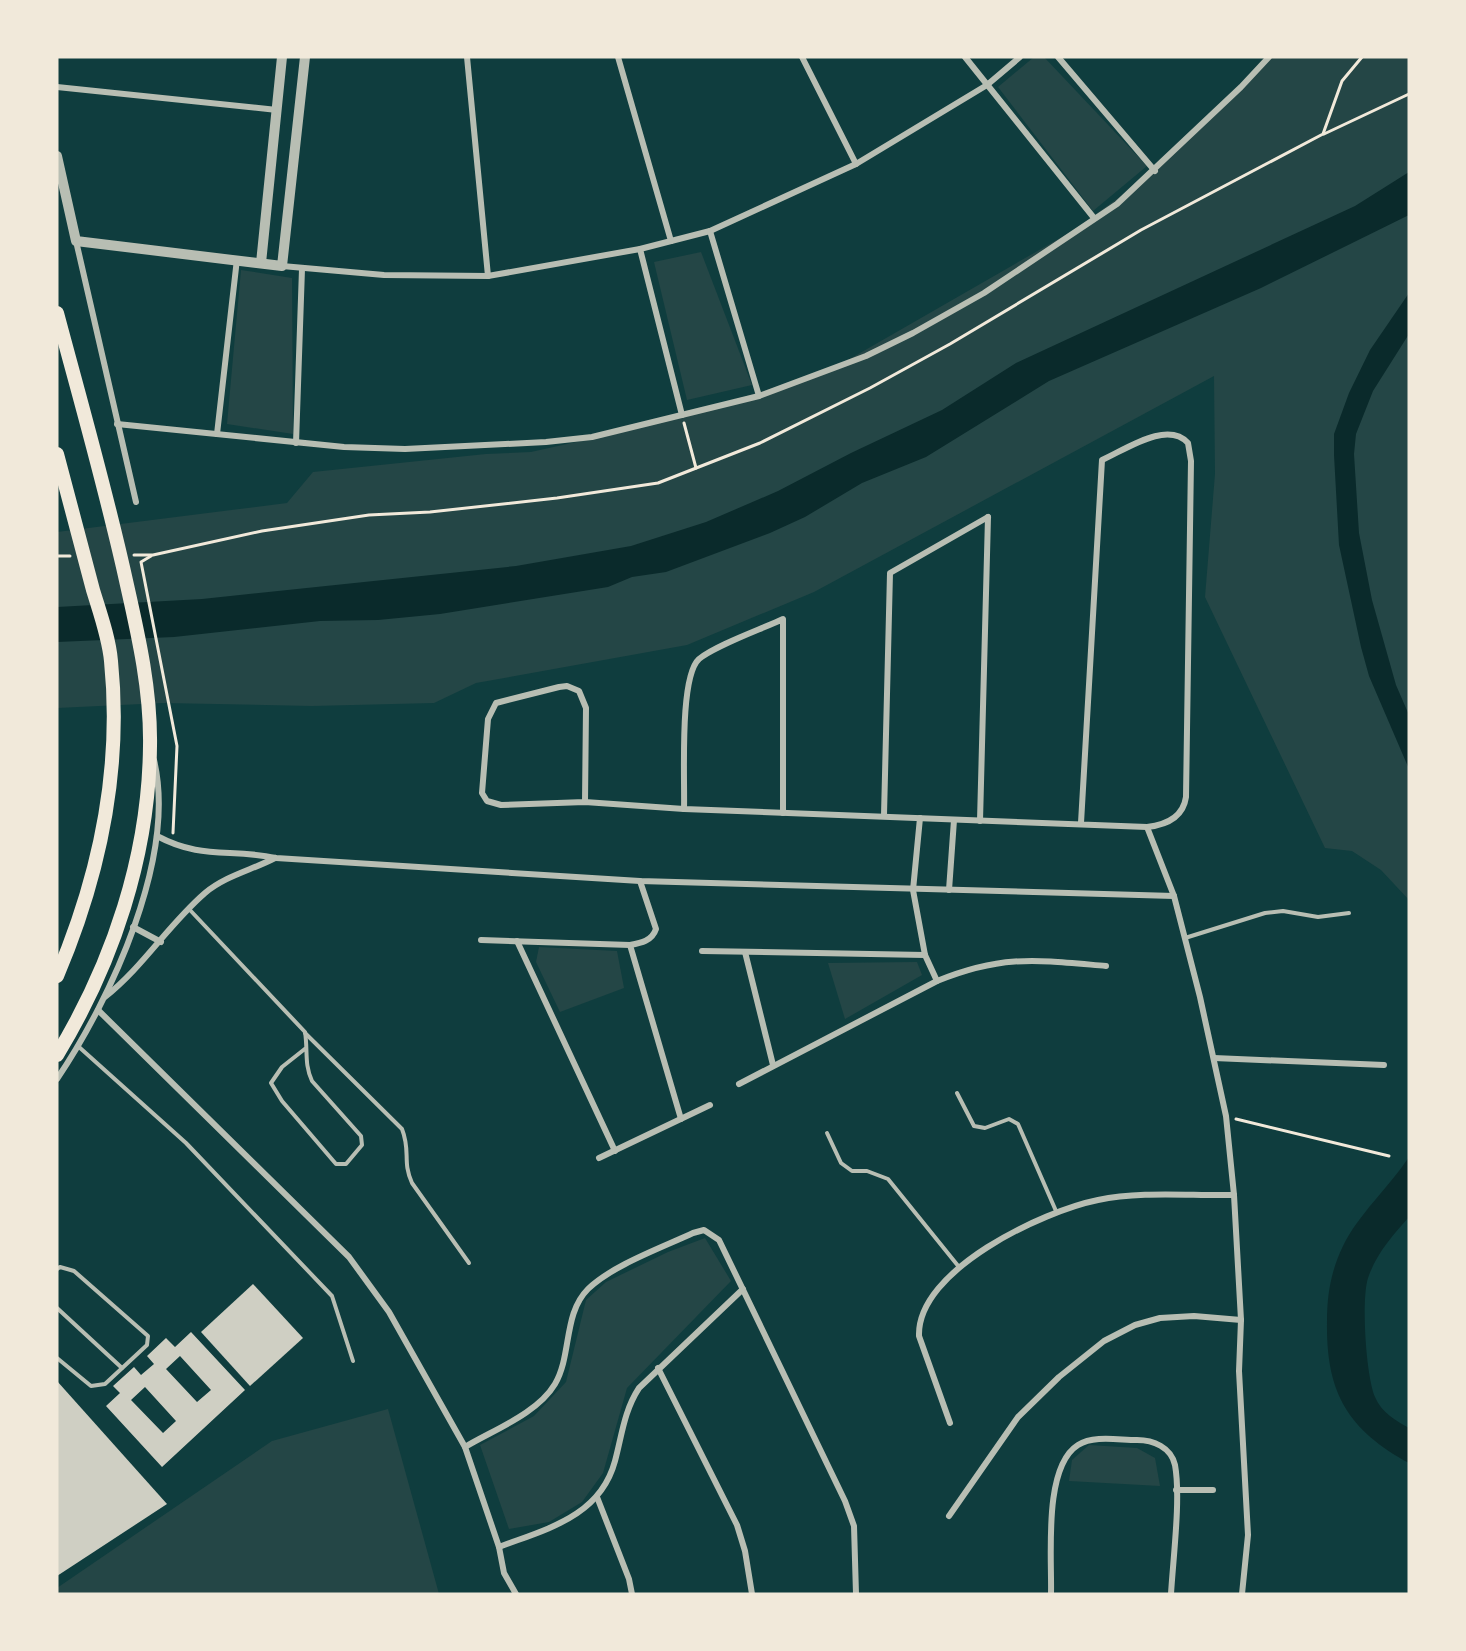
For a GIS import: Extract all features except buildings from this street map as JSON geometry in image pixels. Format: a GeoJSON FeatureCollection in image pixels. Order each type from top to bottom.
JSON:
{"type":"FeatureCollection","features":[{"type":"Feature","properties":{"kind":"highway"},"geometry":{"type":"LineString","coordinates":[[57,313],[116,534],[136,627],[147,691],[150,746],[144,822],[119,921],[88,1001],[57,1055]]}},
{"type":"Feature","properties":{"kind":"highway"},"geometry":{"type":"LineString","coordinates":[[57,454],[111,659],[114,730],[111,778],[89,888],[57,976]]}},
{"type":"Feature","properties":{"kind":"street"},"geometry":{"type":"LineString","coordinates":[[261,263],[282,57]]}},
{"type":"Feature","properties":{"kind":"street"},"geometry":{"type":"LineString","coordinates":[[282,266],[305,57]]}},
{"type":"Feature","properties":{"kind":"street"},"geometry":{"type":"LineString","coordinates":[[467,57],[488,276]]}},
{"type":"Feature","properties":{"kind":"street"},"geometry":{"type":"LineString","coordinates":[[618,57],[671,241]]}},
{"type":"Feature","properties":{"kind":"street"},"geometry":{"type":"LineString","coordinates":[[802,57],[856,164]]}},
{"type":"Feature","properties":{"kind":"street"},"geometry":{"type":"LineString","coordinates":[[965,57],[1094,218]]}},
{"type":"Feature","properties":{"kind":"street"},"geometry":{"type":"LineString","coordinates":[[76,241],[282,266],[384,275],[488,276],[640,249],[710,231],[856,164],[987,86],[1020,57]]}},
{"type":"Feature","properties":{"kind":"street"},"geometry":{"type":"LineString","coordinates":[[1058,57],[1155,171]]}},
{"type":"Feature","properties":{"kind":"street"},"geometry":{"type":"LineString","coordinates":[[117,424],[296,442],[405,449],[546,442],[614,433],[759,396],[827,372],[914,333],[984,293],[1117,204],[1155,171],[1269,57]]}},
{"type":"Feature","properties":{"kind":"street"},"geometry":{"type":"LineString","coordinates":[[57,87],[278,110]]}},
{"type":"Feature","properties":{"kind":"street"},"geometry":{"type":"LineString","coordinates":[[57,156],[136,502]]}},
{"type":"Feature","properties":{"kind":"street"},"geometry":{"type":"LineString","coordinates":[[710,231],[759,396]]}},
{"type":"Feature","properties":{"kind":"street"},"geometry":{"type":"LineString","coordinates":[[640,249],[682,415]]}},
{"type":"Feature","properties":{"kind":"street"},"geometry":{"type":"LineString","coordinates":[[217,434],[237,260]]}},
{"type":"Feature","properties":{"kind":"street"},"geometry":{"type":"LineString","coordinates":[[296,442],[302,268]]}},
{"type":"Feature","properties":{"kind":"street"},"geometry":{"type":"LineString","coordinates":[[585,802],[586,708],[579,691],[567,686],[559,687],[496,703],[488,719],[482,793],[487,801],[501,805],[585,802],[684,809],[1147,827],[1159,826],[1176,817],[1183,808],[1186,797],[1191,461],[1188,443],[1178,434],[1154,437],[1102,460],[1081,823]]}},
{"type":"Feature","properties":{"kind":"street"},"geometry":{"type":"LineString","coordinates":[[884,815],[890,573],[988,517],[980,821]]}},
{"type":"Feature","properties":{"kind":"street"},"geometry":{"type":"LineString","coordinates":[[684,809],[686,693],[690,673],[704,656],[783,620],[783,813]]}},
{"type":"Feature","properties":{"kind":"street"},"geometry":{"type":"LineString","coordinates":[[57,1079],[79,1047],[98,1010],[134,927],[157,836],[159,789],[150,746]]}},
{"type":"Feature","properties":{"kind":"street"},"geometry":{"type":"LineString","coordinates":[[920,818],[914,890],[925,955],[937,981]]}},
{"type":"Feature","properties":{"kind":"street"},"geometry":{"type":"LineString","coordinates":[[949,891],[954,820]]}},
{"type":"Feature","properties":{"kind":"street"},"geometry":{"type":"LineString","coordinates":[[1147,827],[1174,896],[1226,1116],[1234,1195],[1241,1320],[1239,1371],[1248,1535],[1242,1594]]}},
{"type":"Feature","properties":{"kind":"street"},"geometry":{"type":"LineString","coordinates":[[157,836],[179,848],[199,852],[255,853],[276,858],[640,881],[1174,896]]}},
{"type":"Feature","properties":{"kind":"street"},"geometry":{"type":"LineString","coordinates":[[103,999],[135,971],[189,909],[207,892],[223,882],[276,858]]}},
{"type":"Feature","properties":{"kind":"street"},"geometry":{"type":"LineString","coordinates":[[481,940],[630,945],[646,940],[656,932],[640,881]]}},
{"type":"Feature","properties":{"kind":"street"},"geometry":{"type":"LineString","coordinates":[[134,927],[161,942]]}},
{"type":"Feature","properties":{"kind":"street"},"geometry":{"type":"LineString","coordinates":[[518,941],[615,1150]]}},
{"type":"Feature","properties":{"kind":"street"},"geometry":{"type":"LineString","coordinates":[[630,945],[681,1119]]}},
{"type":"Feature","properties":{"kind":"street"},"geometry":{"type":"LineString","coordinates":[[702,951],[925,955]]}},
{"type":"Feature","properties":{"kind":"street"},"geometry":{"type":"LineString","coordinates":[[745,952],[772,1065]]}},
{"type":"Feature","properties":{"kind":"street"},"geometry":{"type":"LineString","coordinates":[[739,1084],[937,981],[969,968],[1006,961],[1045,961],[1106,966]]}},
{"type":"Feature","properties":{"kind":"street"},"geometry":{"type":"LineString","coordinates":[[98,1010],[349,1257],[389,1312],[465,1447],[499,1547],[504,1573],[516,1594]]}},
{"type":"Feature","properties":{"kind":"street"},"geometry":{"type":"LineString","coordinates":[[1214,1058],[1384,1065]]}},
{"type":"Feature","properties":{"kind":"street"},"geometry":{"type":"LineString","coordinates":[[599,1158],[710,1105]]}},
{"type":"Feature","properties":{"kind":"street"},"geometry":{"type":"LineString","coordinates":[[950,1422],[919,1336],[919,1323],[935,1293],[960,1268],[1004,1239],[1056,1211],[1100,1200],[1234,1195]]}},
{"type":"Feature","properties":{"kind":"street"},"geometry":{"type":"LineString","coordinates":[[465,1447],[530,1409],[545,1396],[561,1369],[574,1312],[586,1290],[602,1277],[704,1230],[719,1240],[845,1501],[854,1526],[856,1594]]}},
{"type":"Feature","properties":{"kind":"street"},"geometry":{"type":"LineString","coordinates":[[499,1547],[569,1520],[585,1510],[597,1497],[614,1463],[629,1402],[658,1368],[742,1289]]}},
{"type":"Feature","properties":{"kind":"street"},"geometry":{"type":"LineString","coordinates":[[949,1516],[1018,1417],[1059,1377],[1104,1341],[1135,1325],[1160,1318],[1194,1316],[1241,1320]]}},
{"type":"Feature","properties":{"kind":"street"},"geometry":{"type":"LineString","coordinates":[[658,1368],[737,1526],[745,1551],[752,1594]]}},
{"type":"Feature","properties":{"kind":"street"},"geometry":{"type":"LineString","coordinates":[[1051,1594],[1054,1485],[1069,1453],[1078,1445],[1092,1440],[1149,1440],[1171,1454],[1175,1465],[1176,1490],[1171,1594]]}},
{"type":"Feature","properties":{"kind":"street"},"geometry":{"type":"LineString","coordinates":[[1176,1490],[1213,1490]]}},
{"type":"Feature","properties":{"kind":"street"},"geometry":{"type":"LineString","coordinates":[[597,1497],[629,1579],[632,1594]]}},
{"type":"Feature","properties":{"kind":"lane"},"geometry":{"type":"LineString","coordinates":[[189,909],[305,1032],[402,1129],[409,1146],[405,1169],[412,1183],[469,1263]]}},
{"type":"Feature","properties":{"kind":"lane"},"geometry":{"type":"LineString","coordinates":[[1185,939],[1265,913],[1283,911],[1318,917],[1349,913]]}},
{"type":"Feature","properties":{"kind":"lane"},"geometry":{"type":"LineString","coordinates":[[305,1032],[306,1048],[307,1070],[312,1081],[361,1136],[362,1145],[346,1164],[336,1164],[282,1101],[271,1083],[282,1067],[306,1048]]}},
{"type":"Feature","properties":{"kind":"lane"},"geometry":{"type":"LineString","coordinates":[[79,1047],[186,1143],[332,1296],[353,1361]]}},
{"type":"Feature","properties":{"kind":"lane"},"geometry":{"type":"LineString","coordinates":[[957,1093],[974,1126],[985,1128],[1009,1119],[1018,1124],[1056,1211]]}},
{"type":"Feature","properties":{"kind":"lane"},"geometry":{"type":"LineString","coordinates":[[827,1133],[841,1163],[852,1172],[867,1171],[888,1179],[960,1268]]}},
{"type":"Feature","properties":{"kind":"lane"},"geometry":{"type":"LineString","coordinates":[[57,1269],[60,1267],[74,1271],[148,1336],[147,1345],[105,1384],[91,1386],[57,1358]]}},
{"type":"Feature","properties":{"kind":"lane"},"geometry":{"type":"LineString","coordinates":[[57,1308],[122,1368]]}},
{"type":"Feature","properties":{"kind":"path"},"geometry":{"type":"LineString","coordinates":[[1323,134],[1409,94]]}},
{"type":"Feature","properties":{"kind":"path"},"geometry":{"type":"LineString","coordinates":[[682,415],[696,468]]}},
{"type":"Feature","properties":{"kind":"path"},"geometry":{"type":"LineString","coordinates":[[153,555],[141,562],[177,746],[172,829],[179,848]]}},
{"type":"Feature","properties":{"kind":"path"},"geometry":{"type":"LineString","coordinates":[[1226,1116],[1389,1156]]}},
{"type":"Feature","properties":{"kind":"shaded area"},"geometry":{"type":"Polygon","coordinates":[[[1034,57],[1044,57],[1147,166],[1093,211],[998,87],[1034,57]]]}},
{"type":"Feature","properties":{"kind":"shaded area"},"geometry":{"type":"Polygon","coordinates":[[[1269,57],[1409,57],[1409,900],[1381,870],[1352,851],[1325,848],[1205,597],[1215,474],[1214,376],[814,592],[687,645],[476,683],[434,703],[312,706],[163,703],[57,708],[57,532],[287,503],[313,472],[486,454],[531,452],[639,428],[827,372],[1074,230],[1155,171],[1269,57]]]}},
{"type":"Feature","properties":{"kind":"shaded area"},"geometry":{"type":"Polygon","coordinates":[[[1409,172],[1409,215],[1261,288],[1049,381],[926,457],[862,483],[805,517],[770,533],[666,572],[632,577],[608,587],[440,614],[378,620],[320,621],[174,637],[57,642],[57,607],[202,599],[516,566],[631,546],[706,522],[778,491],[942,410],[1016,363],[1355,206],[1409,172]]]}},
{"type":"Feature","properties":{"kind":"shaded area"},"geometry":{"type":"Polygon","coordinates":[[[701,252],[752,385],[687,400],[654,262],[701,252]]]}},
{"type":"Feature","properties":{"kind":"shaded area"},"geometry":{"type":"Polygon","coordinates":[[[241,270],[292,278],[293,434],[227,424],[241,270]]]}},
{"type":"Feature","properties":{"kind":"shaded area"},"geometry":{"type":"Polygon","coordinates":[[[1409,293],[1409,334],[1373,391],[1356,434],[1354,454],[1359,533],[1372,600],[1396,685],[1409,715],[1409,769],[1369,676],[1361,647],[1339,545],[1334,434],[1349,393],[1370,350],[1409,293]]]}},
{"type":"Feature","properties":{"kind":"shaded area"},"geometry":{"type":"Polygon","coordinates":[[[539,947],[617,951],[624,988],[560,1012],[536,962],[539,947]]]}},
{"type":"Feature","properties":{"kind":"shaded area"},"geometry":{"type":"Polygon","coordinates":[[[917,962],[922,975],[845,1019],[828,963],[917,962]]]}},
{"type":"Feature","properties":{"kind":"shaded area"},"geometry":{"type":"Polygon","coordinates":[[[1409,1157],[1409,1217],[1386,1245],[1371,1269],[1366,1289],[1365,1320],[1369,1373],[1375,1397],[1385,1412],[1409,1428],[1409,1463],[1370,1436],[1344,1406],[1331,1369],[1327,1322],[1330,1283],[1343,1246],[1365,1212],[1409,1157]]]}},
{"type":"Feature","properties":{"kind":"shaded area"},"geometry":{"type":"Polygon","coordinates":[[[705,1238],[731,1281],[627,1388],[603,1473],[582,1502],[549,1522],[509,1529],[480,1445],[534,1416],[566,1382],[586,1300],[606,1282],[668,1252],[705,1238]]]}},
{"type":"Feature","properties":{"kind":"shaded area"},"geometry":{"type":"Polygon","coordinates":[[[388,1409],[439,1594],[57,1594],[57,1588],[272,1441],[388,1409]]]}},
{"type":"Feature","properties":{"kind":"shaded area"},"geometry":{"type":"Polygon","coordinates":[[[1089,1445],[1137,1448],[1155,1458],[1160,1486],[1069,1481],[1072,1460],[1089,1445]]]}}]}
